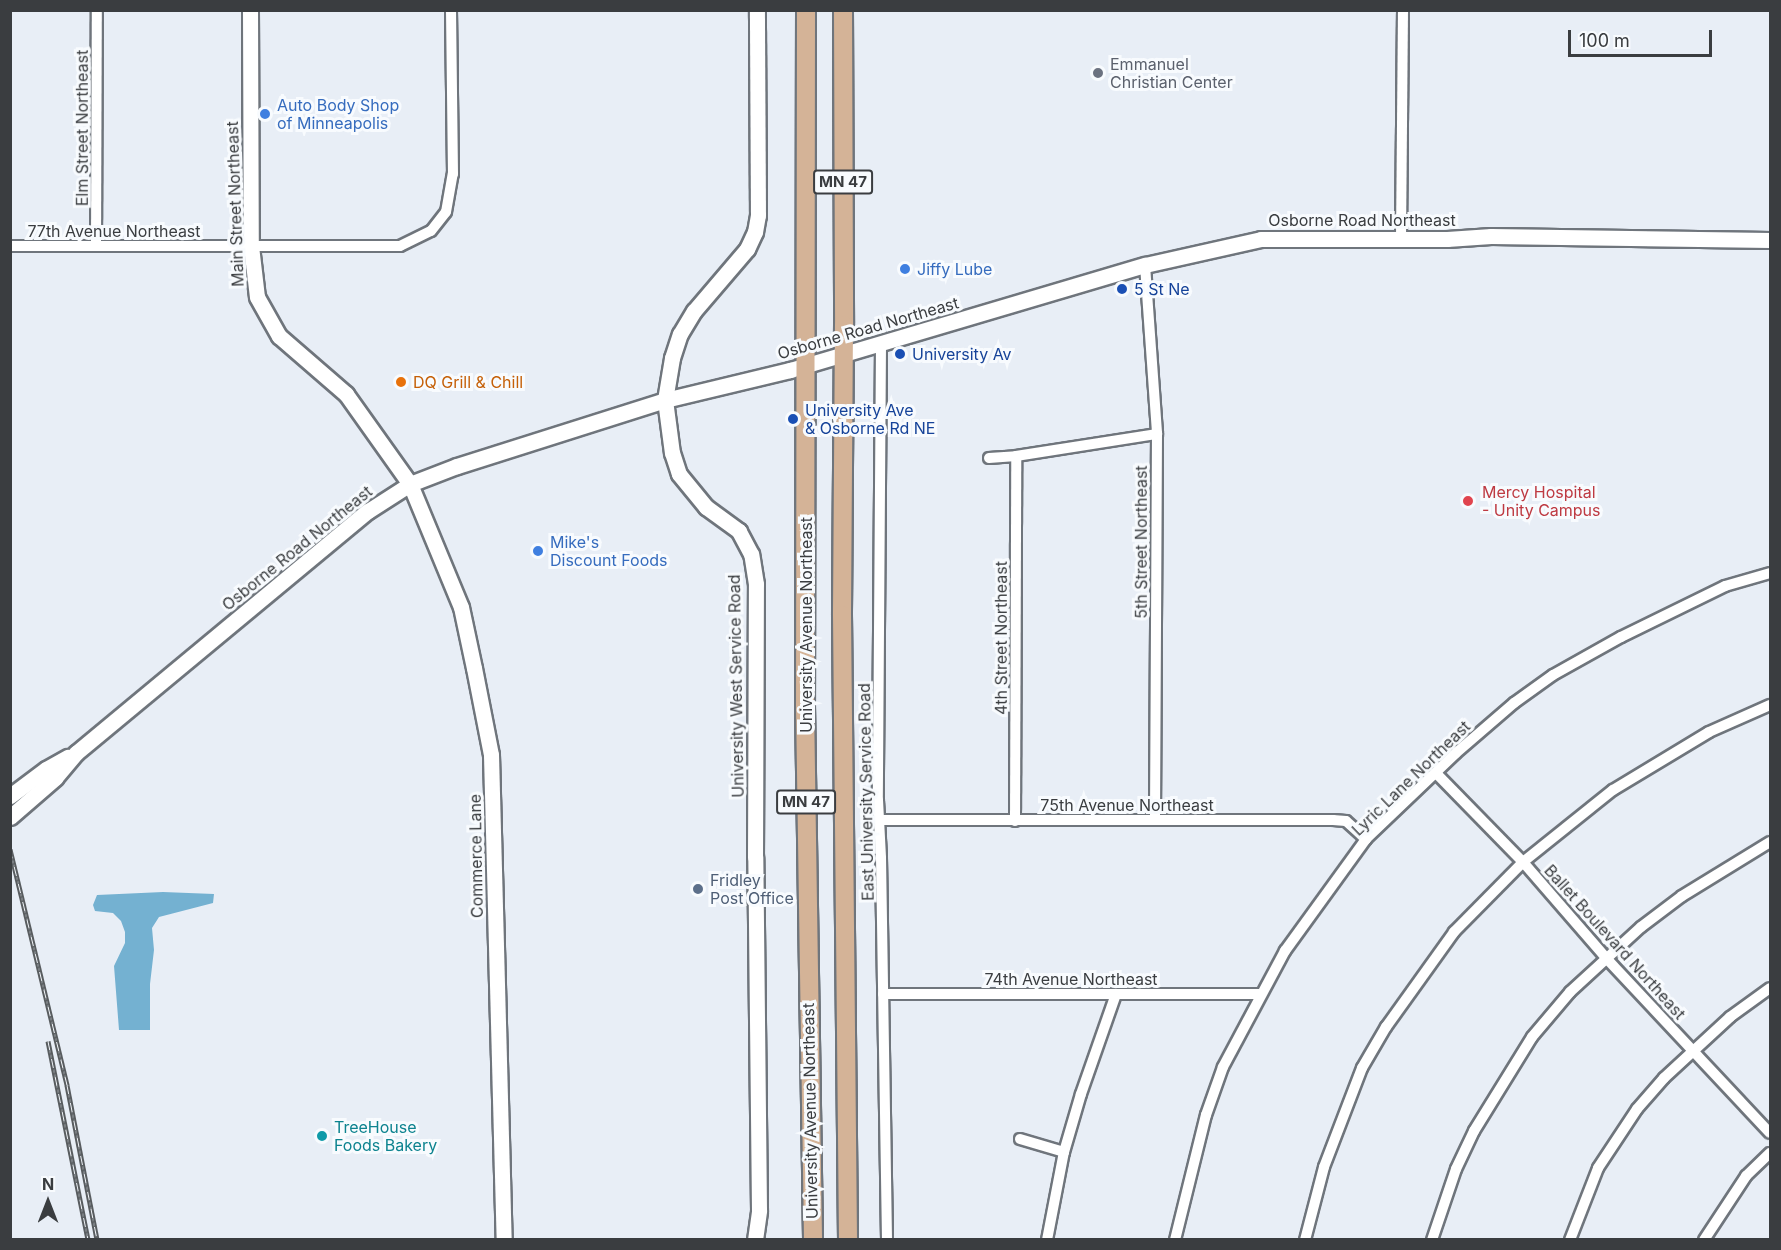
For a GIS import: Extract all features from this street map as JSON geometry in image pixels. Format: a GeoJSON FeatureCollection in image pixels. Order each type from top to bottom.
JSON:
{"type":"FeatureCollection","features":[{"type":"Feature","properties":{"kind":"main road","name":"University Avenue Northeast"},"geometry":{"type":"LineString","coordinates":[[806,10],[805,705],[813,1239]]}},
{"type":"Feature","properties":{"kind":"main road","name":"MN 47"},"geometry":{"type":"LineString","coordinates":[[843,10],[842,626],[848,1239]]}},
{"type":"Feature","properties":{"kind":"street","name":"Elm Street Northeast"},"geometry":{"type":"LineString","coordinates":[[96,246],[97,10]]}},
{"type":"Feature","properties":{"kind":"street","name":"Main Street Northeast"},"geometry":{"type":"LineString","coordinates":[[250,10],[251,246],[256,297],[279,336],[346,394],[410,484]]}},
{"type":"Feature","properties":{"kind":"street","name":"77th Avenue Northeast"},"geometry":{"type":"LineString","coordinates":[[10,246],[400,246],[431,231],[446,212],[453,174],[451,10]]}},
{"type":"Feature","properties":{"kind":"street","name":"University West Service Road"},"geometry":{"type":"LineString","coordinates":[[755,1239],[759,1210],[755,857],[756,584],[751,554],[739,531],[706,507],[679,474],[672,453],[665,400],[672,358],[680,334],[694,311],[747,249],[755,232],[758,215],[757,10]]}},
{"type":"Feature","properties":{"kind":"street"},"geometry":{"type":"LineString","coordinates":[[1401,239],[1403,10]]}},
{"type":"Feature","properties":{"kind":"street","name":"Osborne Road Northeast"},"geometry":{"type":"LineString","coordinates":[[10,817],[55,778],[76,753],[368,511],[410,484],[457,466],[665,400],[807,365],[1145,265],[1261,239],[1401,239],[1491,236],[1770,240]]}},
{"type":"Feature","properties":{"kind":"street","name":"5th Street Northeast"},"geometry":{"type":"LineString","coordinates":[[1145,265],[1157,434],[1155,819]]}},
{"type":"Feature","properties":{"kind":"street","name":"East University Service Road"},"geometry":{"type":"LineString","coordinates":[[881,344],[878,800],[887,1239]]}},
{"type":"Feature","properties":{"kind":"street"},"geometry":{"type":"LineString","coordinates":[[989,458],[1017,456],[1157,434]]}},
{"type":"Feature","properties":{"kind":"street","name":"4th Street Northeast"},"geometry":{"type":"LineString","coordinates":[[1015,821],[1017,456]]}},
{"type":"Feature","properties":{"kind":"street","name":"Commerce Lane"},"geometry":{"type":"LineString","coordinates":[[410,484],[461,607],[491,755],[504,1239]]}},
{"type":"Feature","properties":{"kind":"street","name":"Lyric Lane Northeast"},"geometry":{"type":"LineString","coordinates":[[1175,1239],[1206,1115],[1223,1067],[1259,994],[1306,918],[1366,839],[1514,702],[1553,675],[1621,636],[1725,586],[1770,573]]}},
{"type":"Feature","properties":{"kind":"street"},"geometry":{"type":"LineString","coordinates":[[1305,1239],[1324,1167],[1362,1068],[1386,1027],[1454,932],[1523,862],[1578,816],[1662,759],[1709,732],[1770,705]]}},
{"type":"Feature","properties":{"kind":"street","name":"Osborne Road Northeast"},"geometry":{"type":"LineString","coordinates":[[10,796],[46,769],[76,753]]}},
{"type":"Feature","properties":{"kind":"street","name":"Ballet Boulevard Northeast"},"geometry":{"type":"LineString","coordinates":[[1436,773],[1523,862],[1607,959],[1770,1133]]}},
{"type":"Feature","properties":{"kind":"street","name":"75th Avenue Northeast"},"geometry":{"type":"LineString","coordinates":[[880,820],[1333,820],[1346,821],[1366,839]]}},
{"type":"Feature","properties":{"kind":"street"},"geometry":{"type":"LineString","coordinates":[[1432,1239],[1455,1169],[1503,1082],[1532,1037],[1570,992],[1682,896],[1770,842]]}},
{"type":"Feature","properties":{"kind":"street"},"geometry":{"type":"LineString","coordinates":[[1570,1239],[1590,1186],[1612,1144],[1664,1078],[1730,1017],[1770,988]]}},
{"type":"Feature","properties":{"kind":"street","name":"74th Avenue Northeast"},"geometry":{"type":"LineString","coordinates":[[883,994],[1259,994]]}},
{"type":"Feature","properties":{"kind":"street"},"geometry":{"type":"LineString","coordinates":[[1047,1239],[1064,1152],[1081,1094],[1116,994]]}},
{"type":"Feature","properties":{"kind":"street"},"geometry":{"type":"LineString","coordinates":[[1020,1139],[1064,1152]]}},
{"type":"Feature","properties":{"kind":"street"},"geometry":{"type":"LineString","coordinates":[[1704,1239],[1746,1176],[1770,1153]]}},
{"type":"Feature","properties":{"kind":"water"},"geometry":{"type":"Polygon","coordinates":[[[163,892],[214,894],[213,903],[159,917],[152,928],[154,950],[150,984],[150,1030],[119,1030],[114,966],[125,943],[125,932],[121,921],[113,913],[95,911],[93,905],[97,895],[163,892]]]}},
{"type":"Feature","properties":{"kind":"railway"},"geometry":{"type":"LineString","coordinates":[[10,849],[67,1085],[97,1240]]}},
{"type":"Feature","properties":{"kind":"railway"},"geometry":{"type":"LineString","coordinates":[[48,1041],[88,1240]]}},
{"type":"Feature","properties":{"kind":"place","name":"Emmanuel Christian Center"},"geometry":{"type":"Point","coordinates":[1098,73]}},
{"type":"Feature","properties":{"kind":"place","name":"Auto Body Shop of Minneapolis"},"geometry":{"type":"Point","coordinates":[265,114]}},
{"type":"Feature","properties":{"kind":"place","name":"Jiffy Lube"},"geometry":{"type":"Point","coordinates":[905,269]}},
{"type":"Feature","properties":{"kind":"place","name":"5 St Ne"},"geometry":{"type":"Point","coordinates":[1122,289]}},
{"type":"Feature","properties":{"kind":"place","name":"University Av"},"geometry":{"type":"Point","coordinates":[900,354]}},
{"type":"Feature","properties":{"kind":"place","name":"DQ Grill & Chill"},"geometry":{"type":"Point","coordinates":[401,382]}},
{"type":"Feature","properties":{"kind":"place","name":"University Ave & Osborne Rd NE"},"geometry":{"type":"Point","coordinates":[793,419]}},
{"type":"Feature","properties":{"kind":"place","name":"Mercy Hospital - Unity Campus"},"geometry":{"type":"Point","coordinates":[1468,501]}},
{"type":"Feature","properties":{"kind":"place","name":"Mike's Discount Foods"},"geometry":{"type":"Point","coordinates":[538,551]}},
{"type":"Feature","properties":{"kind":"place","name":"Fridley Post Office"},"geometry":{"type":"Point","coordinates":[698,889]}},
{"type":"Feature","properties":{"kind":"place","name":"TreeHouse Foods Bakery"},"geometry":{"type":"Point","coordinates":[322,1136]}}]}
